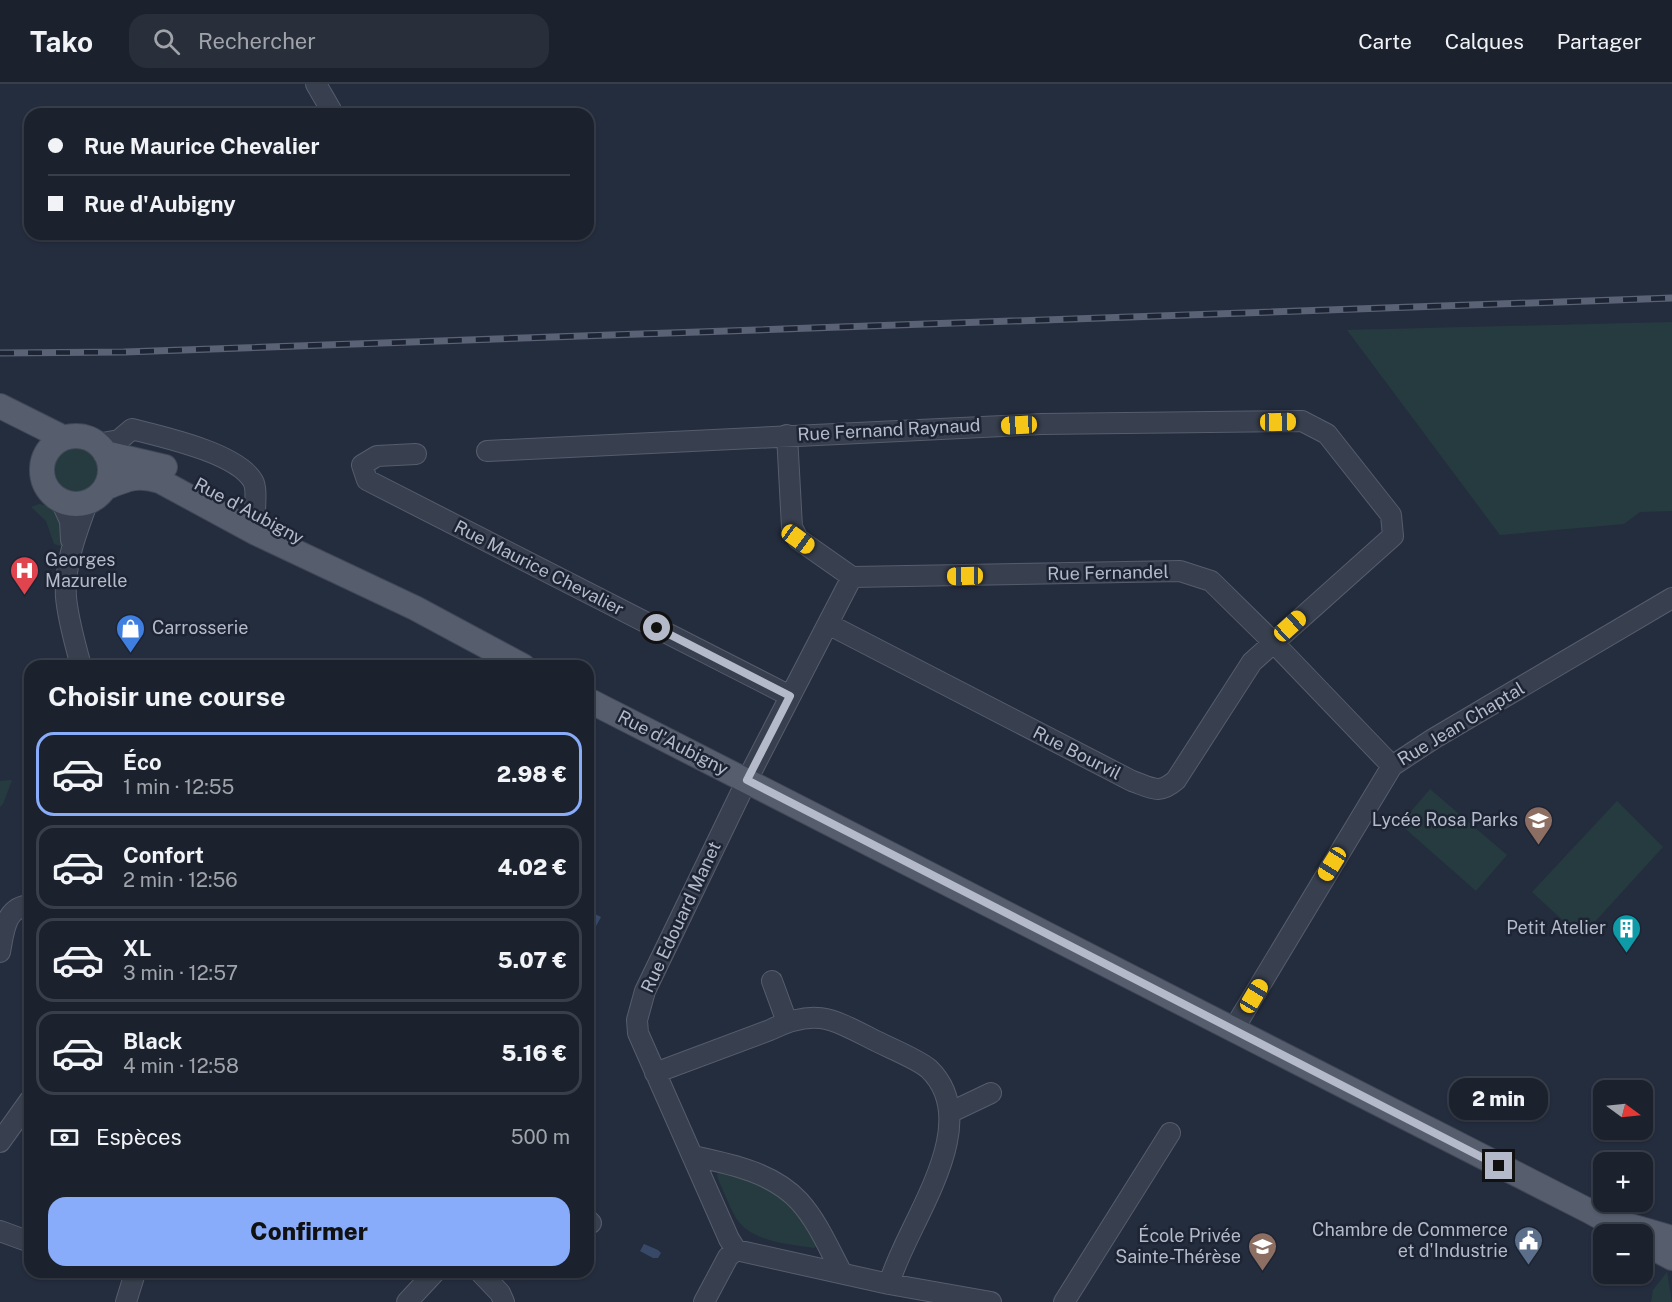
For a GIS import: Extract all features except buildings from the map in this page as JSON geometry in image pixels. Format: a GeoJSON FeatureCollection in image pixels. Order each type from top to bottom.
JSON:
{"type":"FeatureCollection","features":[{"type":"Feature","properties":{"kind":"main road"},"geometry":{"type":"LineString","coordinates":[[0,406],[64,438]]}},
{"type":"Feature","properties":{"kind":"main road"},"geometry":{"type":"LineString","coordinates":[[0,416],[27,436],[44,457]]}},
{"type":"Feature","properties":{"kind":"main road"},"geometry":{"type":"LineString","coordinates":[[81,436],[101,448],[110,470],[97,494],[70,503],[61,501],[50,492],[45,485],[42,467],[49,449],[64,438],[81,436]]}},
{"type":"Feature","properties":{"kind":"main road","name":"Rue d'Aubigny"},"geometry":{"type":"LineString","coordinates":[[101,448],[167,468],[255,513],[346,564],[416,608]]}},
{"type":"Feature","properties":{"kind":"main road","name":"Rue d'Aubigny"},"geometry":{"type":"LineString","coordinates":[[97,494],[133,477],[160,481],[267,538],[416,608],[512,660]]}},
{"type":"Feature","properties":{"kind":"main road","name":"Rue d'Aubigny"},"geometry":{"type":"LineString","coordinates":[[594,703],[1612,1224]]}},
{"type":"Feature","properties":{"kind":"main road","name":"Rue d'Aubigny"},"geometry":{"type":"LineString","coordinates":[[1591,1212],[1636,1229],[1672,1238]]}},
{"type":"Feature","properties":{"kind":"main road"},"geometry":{"type":"LineString","coordinates":[[1653,1248],[1672,1258]]}},
{"type":"Feature","properties":{"kind":"street"},"geometry":{"type":"LineString","coordinates":[[316,84],[330,108]]}},
{"type":"Feature","properties":{"kind":"street","name":"Rue Fernand Raynaud"},"geometry":{"type":"LineString","coordinates":[[488,451],[1042,424],[1302,421],[1328,434],[1391,515],[1393,536],[1272,641]]}},
{"type":"Feature","properties":{"kind":"street"},"geometry":{"type":"LineString","coordinates":[[101,448],[119,440],[132,429],[208,450],[245,471],[254,482],[255,513]]}},
{"type":"Feature","properties":{"kind":"street"},"geometry":{"type":"LineString","coordinates":[[787,435],[792,527],[798,539],[852,577]]}},
{"type":"Feature","properties":{"kind":"street","name":"Rue Maurice Chevalier"},"geometry":{"type":"LineString","coordinates":[[416,454],[377,456],[362,465],[367,480],[790,696]]}},
{"type":"Feature","properties":{"kind":"street"},"geometry":{"type":"LineString","coordinates":[[72,546],[97,494]]}},
{"type":"Feature","properties":{"kind":"street"},"geometry":{"type":"LineString","coordinates":[[61,501],[70,521],[72,546],[66,596],[80,660]]}},
{"type":"Feature","properties":{"kind":"street","name":"Rue Fernandel"},"geometry":{"type":"LineString","coordinates":[[852,577],[1180,572],[1211,581],[1392,766]]}},
{"type":"Feature","properties":{"kind":"street","name":"Rue Edouard Manet"},"geometry":{"type":"LineString","coordinates":[[736,1250],[643,1048],[637,1020],[645,991],[747,780],[852,577]]}},
{"type":"Feature","properties":{"kind":"street","name":"Rue Jean Chaptal"},"geometry":{"type":"LineString","coordinates":[[1233,1030],[1392,766],[1433,739],[1672,597]]}},
{"type":"Feature","properties":{"kind":"street","name":"Rue Bourvil"},"geometry":{"type":"LineString","coordinates":[[828,624],[1132,781],[1158,791],[1165,789],[1176,780],[1252,662],[1272,641]]}},
{"type":"Feature","properties":{"kind":"street"},"geometry":{"type":"LineString","coordinates":[[0,952],[5,925],[12,911],[24,906]]}},
{"type":"Feature","properties":{"kind":"street"},"geometry":{"type":"LineString","coordinates":[[772,981],[787,1022]]}},
{"type":"Feature","properties":{"kind":"street"},"geometry":{"type":"LineString","coordinates":[[656,1073],[787,1022],[812,1016],[853,1029],[927,1068],[942,1086],[949,1113],[949,1131],[932,1188],[894,1267],[889,1284]]}},
{"type":"Feature","properties":{"kind":"street"},"geometry":{"type":"LineString","coordinates":[[949,1113],[990,1093]]}},
{"type":"Feature","properties":{"kind":"street"},"geometry":{"type":"LineString","coordinates":[[0,1142],[24,1108]]}},
{"type":"Feature","properties":{"kind":"street"},"geometry":{"type":"LineString","coordinates":[[1064,1302],[1170,1133]]}},
{"type":"Feature","properties":{"kind":"street"},"geometry":{"type":"LineString","coordinates":[[693,1156],[733,1165],[758,1174],[784,1188],[798,1201],[815,1223],[842,1273]]}},
{"type":"Feature","properties":{"kind":"street"},"geometry":{"type":"LineString","coordinates":[[0,1231],[24,1240]]}},
{"type":"Feature","properties":{"kind":"street"},"geometry":{"type":"LineString","coordinates":[[704,1302],[728,1257],[736,1250],[889,1284],[991,1302]]}},
{"type":"Feature","properties":{"kind":"street"},"geometry":{"type":"LineString","coordinates":[[126,1302],[134,1278]]}},
{"type":"Feature","properties":{"kind":"street"},"geometry":{"type":"LineString","coordinates":[[407,1302],[429,1278]]}},
{"type":"Feature","properties":{"kind":"street"},"geometry":{"type":"LineString","coordinates":[[486,1278],[500,1293],[504,1302]]}},
{"type":"Feature","properties":{"kind":"green space"},"geometry":{"type":"Polygon","coordinates":[[[1672,322],[1672,511],[1640,512],[1624,524],[1500,535],[1347,330],[1672,322]]]}},
{"type":"Feature","properties":{"kind":"green space"},"geometry":{"type":"Polygon","coordinates":[[[77,446],[93,453],[100,469],[93,485],[77,492],[61,485],[54,469],[61,453],[77,446]]]}},
{"type":"Feature","properties":{"kind":"green space"},"geometry":{"type":"Polygon","coordinates":[[[39,504],[50,506],[61,512],[63,547],[54,544],[46,521],[31,507],[39,504]]]}},
{"type":"Feature","properties":{"kind":"green space"},"geometry":{"type":"Polygon","coordinates":[[[12,780],[3,804],[0,807],[0,781],[12,780]]]}},
{"type":"Feature","properties":{"kind":"green space"},"geometry":{"type":"Polygon","coordinates":[[[1430,789],[1507,855],[1476,891],[1400,824],[1430,789]]]}},
{"type":"Feature","properties":{"kind":"green space"},"geometry":{"type":"Polygon","coordinates":[[[1617,801],[1663,847],[1581,937],[1532,892],[1617,801]]]}},
{"type":"Feature","properties":{"kind":"green space"},"geometry":{"type":"Polygon","coordinates":[[[721,1171],[765,1184],[798,1212],[818,1245],[814,1248],[782,1243],[761,1237],[743,1226],[733,1213],[718,1179],[717,1174],[721,1171]]]}},
{"type":"Feature","properties":{"kind":"green space"},"geometry":{"type":"Polygon","coordinates":[[[1667,1272],[1672,1302],[1651,1302],[1653,1290],[1667,1272]]]}},
{"type":"Feature","properties":{"kind":"water"},"geometry":{"type":"Polygon","coordinates":[[[594,914],[601,917],[594,930],[594,914]]]}},
{"type":"Feature","properties":{"kind":"water"},"geometry":{"type":"Polygon","coordinates":[[[644,1244],[661,1253],[658,1258],[653,1258],[640,1251],[644,1244]]]}},
{"type":"Feature","properties":{"kind":"railway"},"geometry":{"type":"LineString","coordinates":[[0,353],[124,352],[1672,298]]}},
{"type":"Feature","properties":{"kind":"place","name":"Georges Mazurelle"},"geometry":{"type":"Point","coordinates":[24,596]}},
{"type":"Feature","properties":{"kind":"place","name":"Carrosserie"},"geometry":{"type":"Point","coordinates":[131,654]}},
{"type":"Feature","properties":{"kind":"place","name":"Lycée Rosa Parks"},"geometry":{"type":"Point","coordinates":[1539,846]}},
{"type":"Feature","properties":{"kind":"place","name":"Petit Atelier"},"geometry":{"type":"Point","coordinates":[1627,954]}},
{"type":"Feature","properties":{"kind":"place","name":"Chambre de Commerce et d'Industrie"},"geometry":{"type":"Point","coordinates":[1529,1266]}},
{"type":"Feature","properties":{"kind":"place","name":"École Privée Sainte-Thérèse"},"geometry":{"type":"Point","coordinates":[1262,1272]}},
{"type":"Feature","properties":{"kind":"route"},"geometry":{"type":"LineString","coordinates":[[657,628],[790,696],[747,780],[1499,1166]]}}]}
